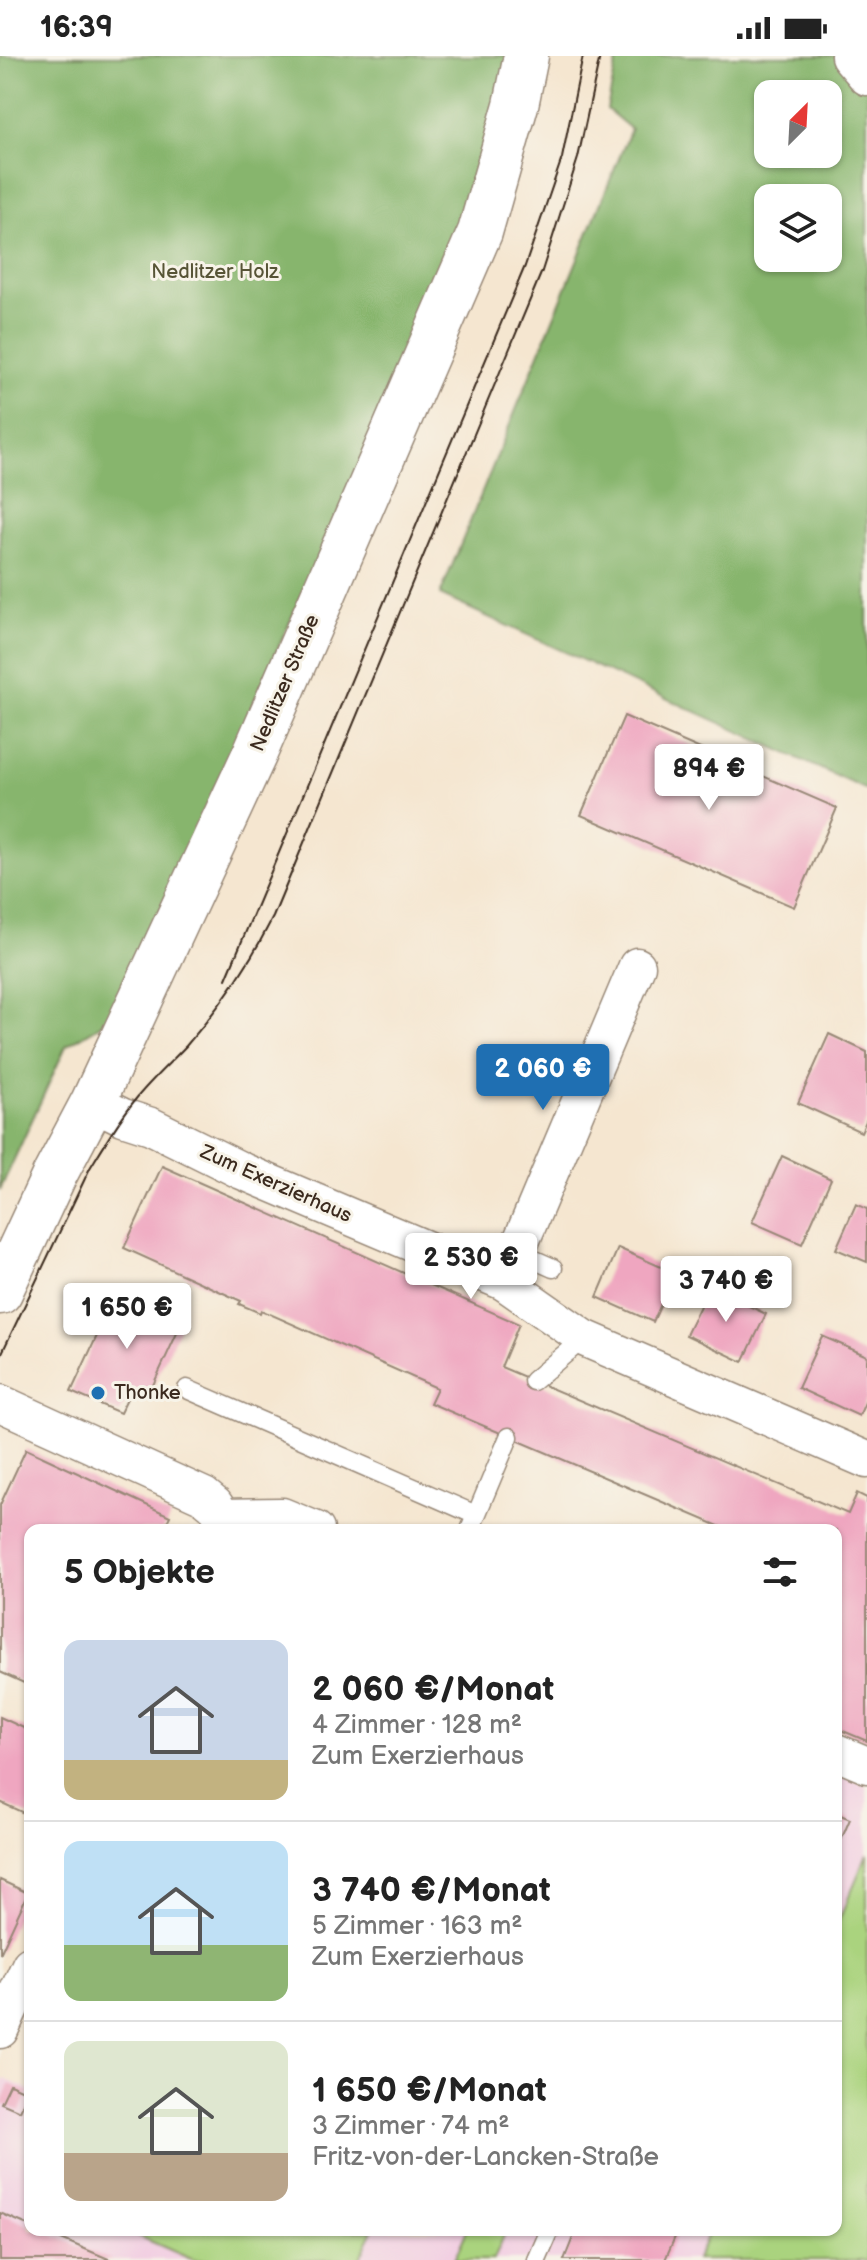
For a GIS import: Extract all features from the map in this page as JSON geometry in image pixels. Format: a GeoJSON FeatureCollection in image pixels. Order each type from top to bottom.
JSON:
{"type":"FeatureCollection","features":[{"type":"Feature","properties":{"kind":"main road","name":"Nedlitzer Straße"},"geometry":{"type":"LineString","coordinates":[[0,1292],[54,1176],[93,1102],[255,753],[480,232],[513,116],[526,56]]}},
{"type":"Feature","properties":{"kind":"street"},"geometry":{"type":"LineString","coordinates":[[849,56],[867,77]]}},
{"type":"Feature","properties":{"kind":"street"},"geometry":{"type":"LineString","coordinates":[[510,1267],[637,966]]}},
{"type":"Feature","properties":{"kind":"street","name":"Zum Exerzierhaus"},"geometry":{"type":"LineString","coordinates":[[93,1102],[151,1126],[242,1171],[510,1267],[584,1338],[867,1460]]}},
{"type":"Feature","properties":{"kind":"street"},"geometry":{"type":"LineString","coordinates":[[0,1403],[204,1496],[215,1505],[223,1523],[282,1516],[301,1524]]}},
{"type":"Feature","properties":{"kind":"street"},"geometry":{"type":"LineString","coordinates":[[842,1755],[867,1765]]}},
{"type":"Feature","properties":{"kind":"street"},"geometry":{"type":"LineString","coordinates":[[0,2030],[24,1978]]}},
{"type":"Feature","properties":{"kind":"lane"},"geometry":{"type":"LineString","coordinates":[[510,1267],[553,1268]]}},
{"type":"Feature","properties":{"kind":"lane"},"geometry":{"type":"LineString","coordinates":[[533,1381],[584,1338]]}},
{"type":"Feature","properties":{"kind":"lane"},"geometry":{"type":"LineString","coordinates":[[187,1389],[473,1523],[509,1437]]}},
{"type":"Feature","properties":{"kind":"lane"},"geometry":{"type":"LineString","coordinates":[[537,2260],[547,2236]]}},
{"type":"Feature","properties":{"kind":"shaded area"},"geometry":{"type":"Polygon","coordinates":[[[842,1776],[867,1786],[867,1854],[842,1914],[842,1776]]]}},
{"type":"Feature","properties":{"kind":"shaded area"},"geometry":{"type":"Polygon","coordinates":[[[5,2079],[24,2087],[24,2236],[707,2236],[697,2260],[0,2260],[0,2091],[5,2079]]]}},
{"type":"Feature","properties":{"kind":"green space","name":"Nedlitzer Holz"},"geometry":{"type":"Polygon","coordinates":[[[0,56],[512,56],[465,232],[112,1018],[66,1046],[0,1190],[0,56]]]}},
{"type":"Feature","properties":{"kind":"green space"},"geometry":{"type":"Polygon","coordinates":[[[618,56],[867,56],[867,790],[440,595],[631,129],[607,109],[618,56]]]}},
{"type":"Feature","properties":{"kind":"green space"},"geometry":{"type":"Polygon","coordinates":[[[867,1854],[867,2260],[696,2260],[706,2236],[842,2236],[842,1913],[867,1854]]]}},
{"type":"Feature","properties":{"kind":"green space"},"geometry":{"type":"Polygon","coordinates":[[[139,2236],[370,2236],[359,2260],[193,2260],[139,2236]]]}},
{"type":"Feature","properties":{"kind":"green space"},"geometry":{"type":"Polygon","coordinates":[[[464,2236],[504,2236],[494,2260],[454,2260],[464,2236]]]}},
{"type":"Feature","properties":{"kind":"building"},"geometry":{"type":"Polygon","coordinates":[[[624,716],[837,808],[794,907],[581,815],[624,716]]]}},
{"type":"Feature","properties":{"kind":"building"},"geometry":{"type":"Polygon","coordinates":[[[829,1034],[867,1052],[867,1119],[861,1132],[798,1103],[829,1034]]]}},
{"type":"Feature","properties":{"kind":"building"},"geometry":{"type":"Polygon","coordinates":[[[782,1156],[831,1179],[802,1244],[752,1222],[782,1156]]]}},
{"type":"Feature","properties":{"kind":"building"},"geometry":{"type":"Polygon","coordinates":[[[162,1166],[519,1324],[501,1367],[848,1514],[857,1493],[867,1498],[867,1741],[842,1731],[842,1524],[714,1524],[430,1403],[437,1388],[261,1310],[260,1313],[239,1304],[241,1301],[124,1248],[162,1166]]]}},
{"type":"Feature","properties":{"kind":"building"},"geometry":{"type":"Polygon","coordinates":[[[856,1204],[867,1209],[867,1262],[836,1249],[856,1204]]]}},
{"type":"Feature","properties":{"kind":"building"},"geometry":{"type":"Polygon","coordinates":[[[618,1248],[675,1273],[653,1322],[597,1297],[618,1248]]]}},
{"type":"Feature","properties":{"kind":"building"},"geometry":{"type":"Polygon","coordinates":[[[709,1287],[766,1314],[743,1362],[686,1335],[709,1287]]]}},
{"type":"Feature","properties":{"kind":"building"},"geometry":{"type":"Polygon","coordinates":[[[119,1288],[184,1318],[148,1396],[132,1388],[120,1413],[71,1392],[119,1288]]]}},
{"type":"Feature","properties":{"kind":"building"},"geometry":{"type":"Polygon","coordinates":[[[822,1336],[867,1356],[867,1398],[859,1416],[798,1388],[822,1336]]]}},
{"type":"Feature","properties":{"kind":"building"},"geometry":{"type":"Polygon","coordinates":[[[26,1449],[170,1516],[166,1524],[24,1524],[24,1683],[0,1672],[0,1505],[26,1449]]]}},
{"type":"Feature","properties":{"kind":"building"},"geometry":{"type":"Polygon","coordinates":[[[0,1717],[24,1728],[24,1813],[0,1802],[0,1717]]]}},
{"type":"Feature","properties":{"kind":"building"},"geometry":{"type":"Polygon","coordinates":[[[842,1816],[850,1819],[842,1838],[842,1816]]]}},
{"type":"Feature","properties":{"kind":"building"},"geometry":{"type":"Polygon","coordinates":[[[0,1880],[24,1891],[24,1902],[0,1954],[0,1880]]]}},
{"type":"Feature","properties":{"kind":"building"},"geometry":{"type":"Polygon","coordinates":[[[10,2084],[24,2090],[20,2111],[1,2103],[10,2084]]]}},
{"type":"Feature","properties":{"kind":"building"},"geometry":{"type":"Polygon","coordinates":[[[0,2213],[24,2223],[24,2236],[54,2236],[111,2260],[0,2260],[0,2213]]]}},
{"type":"Feature","properties":{"kind":"building"},"geometry":{"type":"Polygon","coordinates":[[[574,2236],[675,2236],[665,2260],[564,2260],[574,2236]]]}},
{"type":"Feature","properties":{"kind":"tram line"},"geometry":{"type":"LineString","coordinates":[[226,979],[525,266],[562,158],[583,56]]}},
{"type":"Feature","properties":{"kind":"tram line"},"geometry":{"type":"LineString","coordinates":[[0,1357],[90,1168],[106,1142],[135,1100],[186,1046],[222,1000],[273,917],[542,271],[578,158],[600,56]]}},
{"type":"Feature","properties":{"kind":"place","name":"Thonke"},"geometry":{"type":"Point","coordinates":[98,1393]}}]}
